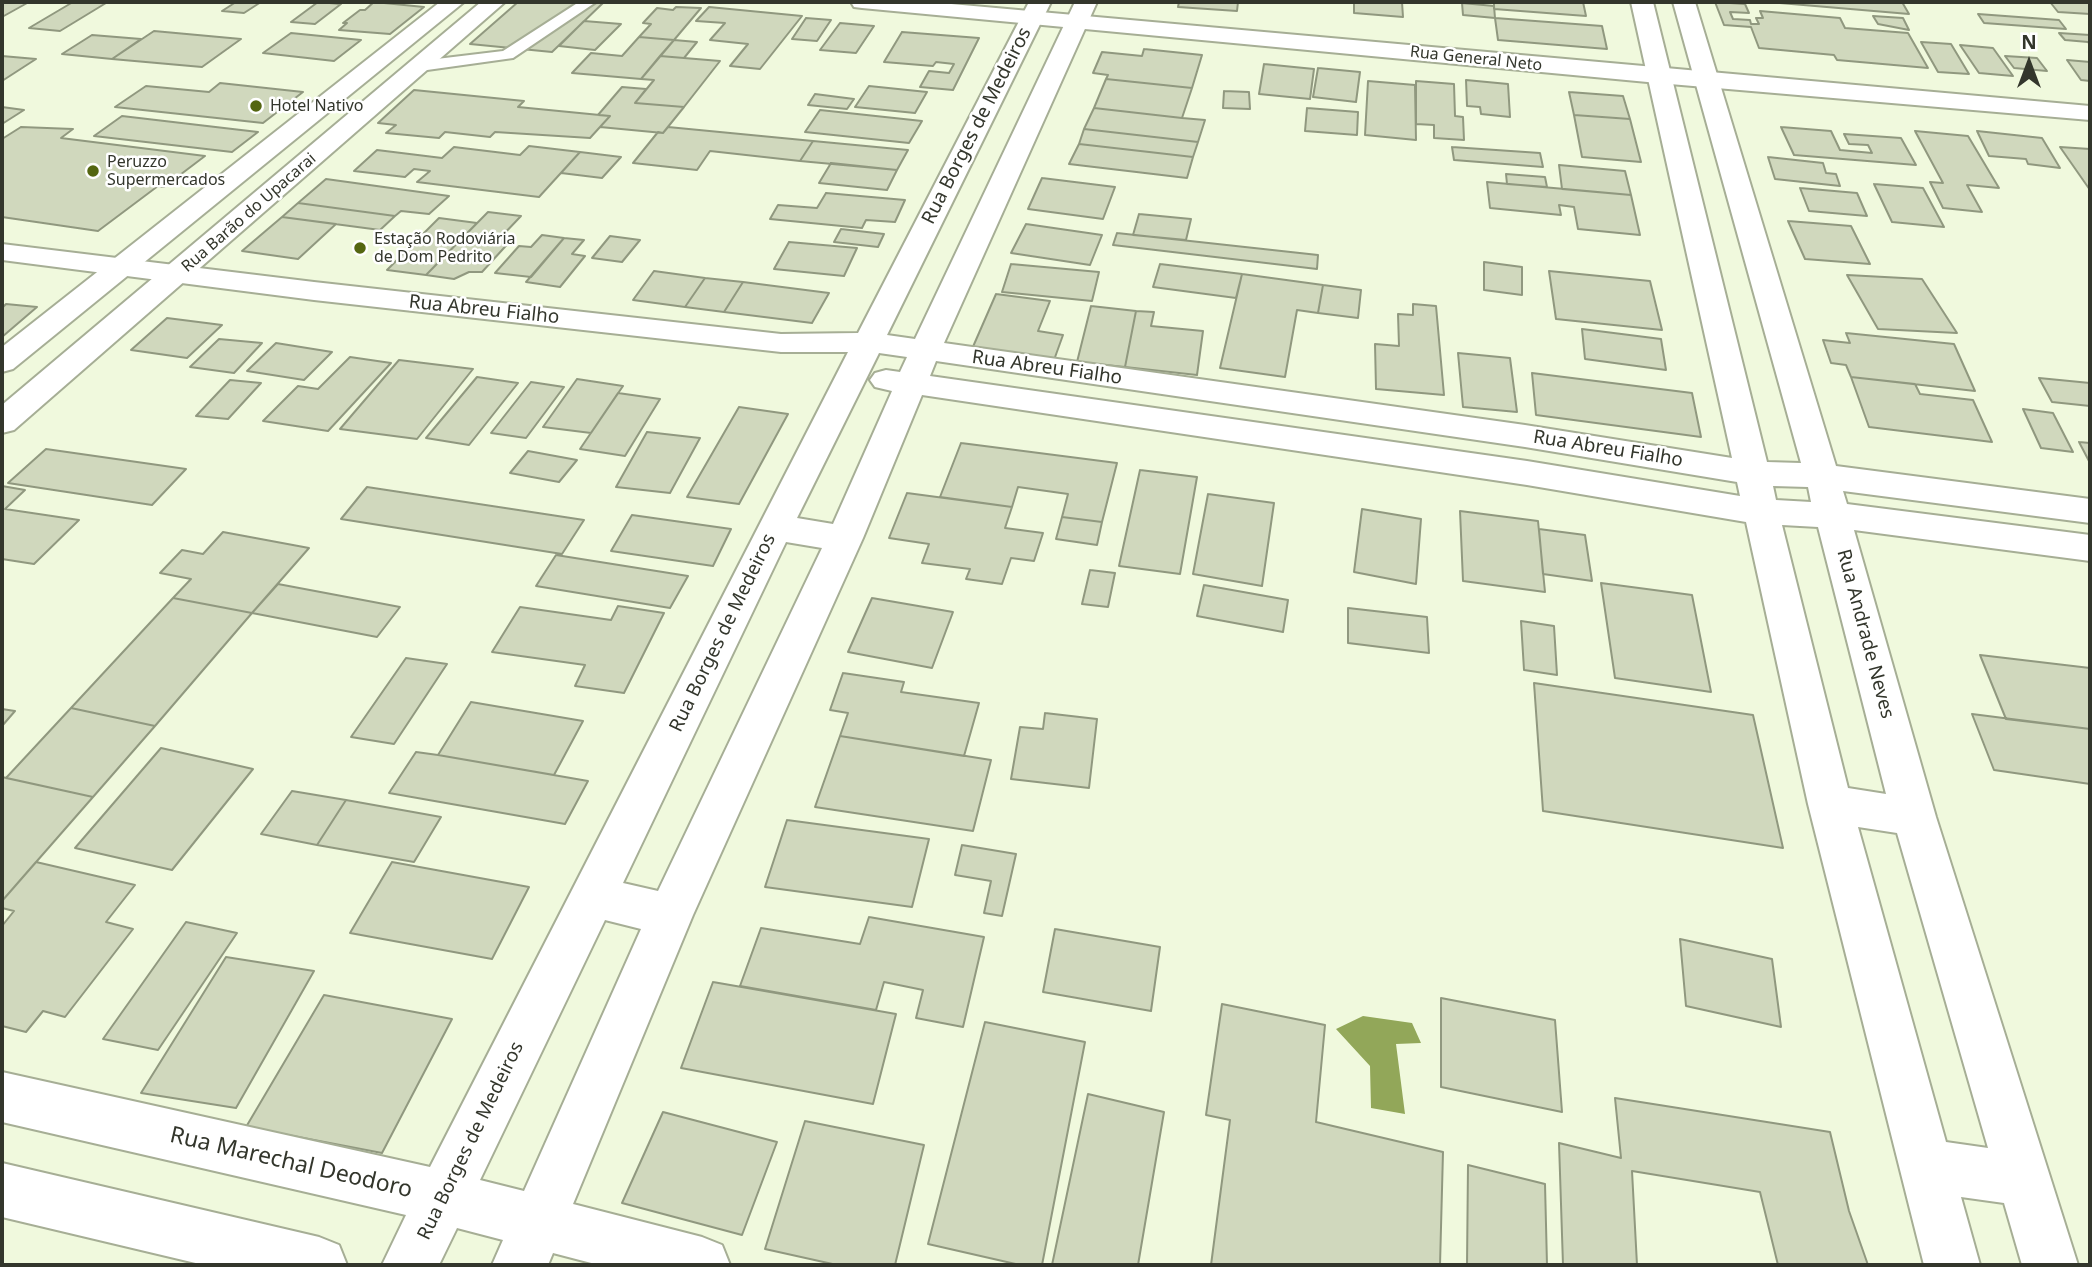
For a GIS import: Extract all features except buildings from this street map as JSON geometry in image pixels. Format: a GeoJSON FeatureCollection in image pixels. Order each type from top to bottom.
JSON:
{"type":"FeatureCollection","features":[{"type":"Feature","properties":{"kind":"street","name":"Rua Barão do Upacarai"},"geometry":{"type":"LineString","coordinates":[[2,362],[453,2]]}},
{"type":"Feature","properties":{"kind":"street","name":"Rua Barão do Upacarai"},"geometry":{"type":"LineString","coordinates":[[2,422],[494,2]]}},
{"type":"Feature","properties":{"kind":"street","name":"Rua General Neto"},"geometry":{"type":"LineString","coordinates":[[862,2],[1036,6],[1656,67],[2037,99],[2090,95]]}},
{"type":"Feature","properties":{"kind":"street","name":"Rua Andrade Neves"},"geometry":{"type":"LineString","coordinates":[[1642,2],[1656,67],[1724,238],[1755,352],[1822,476],[1914,817],[2050,1265]]}},
{"type":"Feature","properties":{"kind":"street","name":"Rua Andrade Neves"},"geometry":{"type":"LineString","coordinates":[[1684,2],[1703,70],[1724,238],[1755,352],[1752,472],[1760,512],[1830,804],[1952,1265]]}},
{"type":"Feature","properties":{"kind":"street","name":"Rua Borges de Medeiros"},"geometry":{"type":"LineString","coordinates":[[410,1265],[1036,6]]}},
{"type":"Feature","properties":{"kind":"street"},"geometry":{"type":"LineString","coordinates":[[529,1244],[670,915],[845,538],[917,367],[1082,10]]}},
{"type":"Feature","properties":{"kind":"street","name":"Rua General Neto"},"geometry":{"type":"LineString","coordinates":[[2037,99],[2090,113]]}},
{"type":"Feature","properties":{"kind":"street"},"geometry":{"type":"LineString","coordinates":[[964,149],[1015,155]]}},
{"type":"Feature","properties":{"kind":"street","name":"Rua Abreu Fialho"},"geometry":{"type":"LineString","coordinates":[[2,252],[781,343],[1760,512],[1833,515],[2090,548]]}},
{"type":"Feature","properties":{"kind":"street","name":"Rua Abreu Fialho"},"geometry":{"type":"LineString","coordinates":[[917,367],[1525,436],[1752,472],[1822,476],[2090,511]]}},
{"type":"Feature","properties":{"kind":"street"},"geometry":{"type":"LineString","coordinates":[[1525,436],[1527,473]]}},
{"type":"Feature","properties":{"kind":"street"},"geometry":{"type":"LineString","coordinates":[[775,528],[845,538]]}},
{"type":"Feature","properties":{"kind":"street"},"geometry":{"type":"LineString","coordinates":[[1830,804],[1914,817]]}},
{"type":"Feature","properties":{"kind":"street"},"geometry":{"type":"LineString","coordinates":[[593,896],[670,915]]}},
{"type":"Feature","properties":{"kind":"street","name":"Rua Marechal Deodoro"},"geometry":{"type":"LineString","coordinates":[[2,1097],[443,1198],[529,1244],[702,1265]]}},
{"type":"Feature","properties":{"kind":"street"},"geometry":{"type":"LineString","coordinates":[[1927,1166],[2025,1179]]}},
{"type":"Feature","properties":{"kind":"street"},"geometry":{"type":"LineString","coordinates":[[2,1190],[319,1265]]}},
{"type":"Feature","properties":{"kind":"lane"},"geometry":{"type":"LineString","coordinates":[[420,66],[507,55],[589,2]]}},
{"type":"Feature","properties":{"kind":"shaded area"},"geometry":{"type":"Polygon","coordinates":[[[1363,1016],[1412,1023],[1421,1043],[1396,1044],[1405,1114],[1371,1108],[1370,1066],[1336,1029],[1363,1016]]]}},
{"type":"Feature","properties":{"kind":"place","name":"Hotel Nativo"},"geometry":{"type":"Point","coordinates":[256,106]}},
{"type":"Feature","properties":{"kind":"place","name":"Peruzzo Supermercados"},"geometry":{"type":"Point","coordinates":[93,171]}},
{"type":"Feature","properties":{"kind":"place","name":"Estação Rodoviária de Dom Pedrito"},"geometry":{"type":"Point","coordinates":[360,248]}}]}
